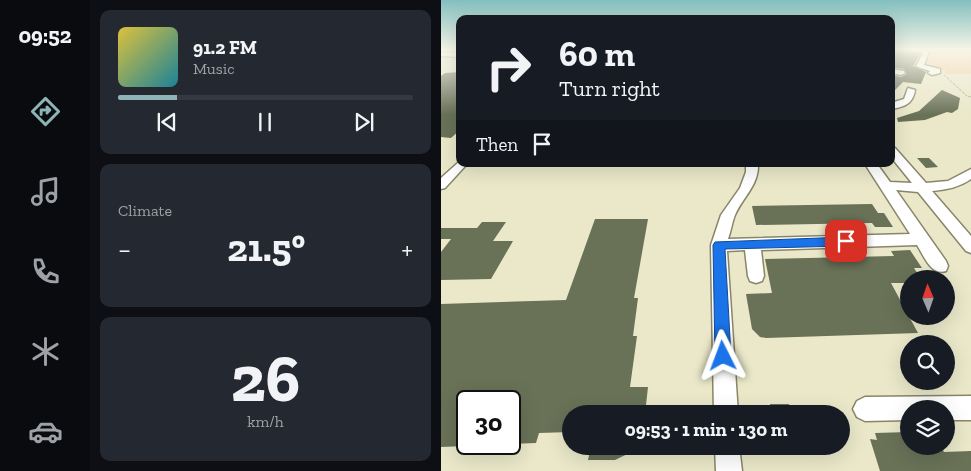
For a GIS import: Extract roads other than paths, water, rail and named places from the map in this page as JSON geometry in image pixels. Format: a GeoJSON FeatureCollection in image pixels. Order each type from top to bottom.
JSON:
{"type":"FeatureCollection","features":[{"type":"Feature","properties":{"kind":"street"},"geometry":{"type":"LineString","coordinates":[[932,73],[937,71]]}},
{"type":"Feature","properties":{"kind":"street"},"geometry":{"type":"LineString","coordinates":[[895,105],[907,102],[910,99],[911,90]]}},
{"type":"Feature","properties":{"kind":"street"},"geometry":{"type":"LineString","coordinates":[[895,155],[971,247]]}},
{"type":"Feature","properties":{"kind":"street"},"geometry":{"type":"LineString","coordinates":[[441,185],[458,167]]}},
{"type":"Feature","properties":{"kind":"street"},"geometry":{"type":"LineString","coordinates":[[726,405],[719,245],[728,215],[747,188],[752,167]]}},
{"type":"Feature","properties":{"kind":"street"},"geometry":{"type":"LineString","coordinates":[[873,167],[887,186],[891,196],[941,266]]}},
{"type":"Feature","properties":{"kind":"street"},"geometry":{"type":"LineString","coordinates":[[887,186],[947,186],[964,179],[971,173]]}},
{"type":"Feature","properties":{"kind":"street"},"geometry":{"type":"LineString","coordinates":[[719,245],[922,239]]}},
{"type":"Feature","properties":{"kind":"street"},"geometry":{"type":"LineString","coordinates":[[752,244],[756,276]]}},
{"type":"Feature","properties":{"kind":"street"},"geometry":{"type":"LineString","coordinates":[[865,409],[971,408]]}},
{"type":"Feature","properties":{"kind":"street"},"geometry":{"type":"LineString","coordinates":[[728,455],[729,471]]}}]}
